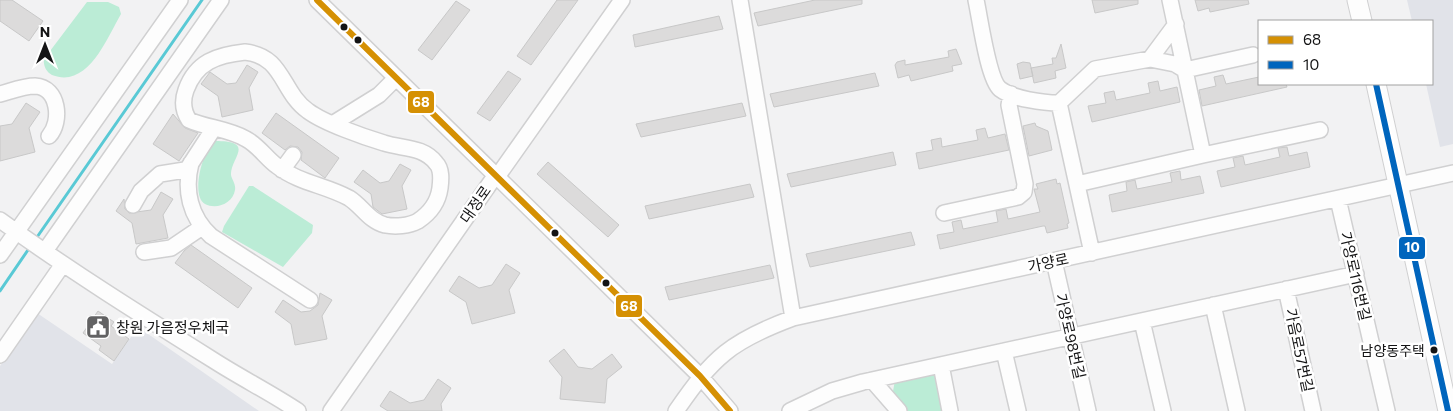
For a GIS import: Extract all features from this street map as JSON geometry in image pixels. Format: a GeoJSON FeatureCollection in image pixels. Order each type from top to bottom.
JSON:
{"type":"FeatureCollection","features":[{"type":"Feature","properties":{"kind":"main road"},"geometry":{"type":"LineString","coordinates":[[1357,0],[1362,20]]}},
{"type":"Feature","properties":{"kind":"main road"},"geometry":{"type":"LineString","coordinates":[[1376,85],[1448,411]]}},
{"type":"Feature","properties":{"kind":"street"},"geometry":{"type":"LineString","coordinates":[[0,255],[18,233],[180,0]]}},
{"type":"Feature","properties":{"kind":"street"},"geometry":{"type":"LineString","coordinates":[[43,250],[221,0]]}},
{"type":"Feature","properties":{"kind":"street"},"geometry":{"type":"LineString","coordinates":[[317,0],[700,376],[730,411]]}},
{"type":"Feature","properties":{"kind":"street","name":"대정로"},"geometry":{"type":"LineString","coordinates":[[331,411],[493,179],[497,177],[622,0]]}},
{"type":"Feature","properties":{"kind":"street"},"geometry":{"type":"LineString","coordinates":[[740,0],[793,318]]}},
{"type":"Feature","properties":{"kind":"street"},"geometry":{"type":"LineString","coordinates":[[976,0],[992,76],[1000,88],[1011,94],[1040,103],[1060,103],[1096,69],[1150,59],[1175,64],[1186,70],[1252,55]]}},
{"type":"Feature","properties":{"kind":"street"},"geometry":{"type":"LineString","coordinates":[[1170,0],[1203,155]]}},
{"type":"Feature","properties":{"kind":"street"},"geometry":{"type":"LineString","coordinates":[[1150,59],[1176,24]]}},
{"type":"Feature","properties":{"kind":"street"},"geometry":{"type":"LineString","coordinates":[[245,52],[254,53],[271,62],[280,72],[291,93],[307,111],[386,144],[412,148],[430,157],[436,163],[441,175],[439,194],[435,205],[417,222],[395,226],[385,225],[375,221],[351,200],[298,180],[282,170],[245,138],[214,128],[189,120],[184,112],[184,97],[189,81],[197,69],[216,58],[245,52]]}},
{"type":"Feature","properties":{"kind":"street"},"geometry":{"type":"LineString","coordinates":[[334,123],[379,95],[396,78]]}},
{"type":"Feature","properties":{"kind":"street"},"geometry":{"type":"LineString","coordinates":[[0,94],[26,87],[37,86],[45,89],[51,95],[58,112],[58,124],[50,136]]}},
{"type":"Feature","properties":{"kind":"street"},"geometry":{"type":"LineString","coordinates":[[944,213],[1018,197],[1024,192],[1025,184],[1010,106],[1011,94]]}},
{"type":"Feature","properties":{"kind":"street"},"geometry":{"type":"LineString","coordinates":[[1060,103],[1092,252]]}},
{"type":"Feature","properties":{"kind":"street"},"geometry":{"type":"LineString","coordinates":[[133,205],[141,191],[160,174],[185,170],[191,164],[214,128]]}},
{"type":"Feature","properties":{"kind":"street"},"geometry":{"type":"LineString","coordinates":[[1077,184],[1320,130]]}},
{"type":"Feature","properties":{"kind":"street"},"geometry":{"type":"LineString","coordinates":[[282,170],[293,155]]}},
{"type":"Feature","properties":{"kind":"street"},"geometry":{"type":"LineString","coordinates":[[191,164],[188,174],[188,194],[192,208],[202,227],[211,236],[310,300]]}},
{"type":"Feature","properties":{"kind":"street","name":"가양로"},"geometry":{"type":"LineString","coordinates":[[676,411],[700,376],[724,352],[751,336],[793,318],[1453,173]]}},
{"type":"Feature","properties":{"kind":"street","name":"가양로116번길"},"geometry":{"type":"LineString","coordinates":[[1338,199],[1387,411]]}},
{"type":"Feature","properties":{"kind":"street"},"geometry":{"type":"LineString","coordinates":[[0,220],[63,264],[215,361],[298,411]]}},
{"type":"Feature","properties":{"kind":"street"},"geometry":{"type":"LineString","coordinates":[[144,252],[171,248],[202,227]]}},
{"type":"Feature","properties":{"kind":"street","name":"가양로98번길"},"geometry":{"type":"LineString","coordinates":[[1054,261],[1088,411]]}},
{"type":"Feature","properties":{"kind":"street"},"geometry":{"type":"LineString","coordinates":[[0,355],[63,264]]}},
{"type":"Feature","properties":{"kind":"street","name":"가음로57번길"},"geometry":{"type":"LineString","coordinates":[[790,411],[809,407],[832,391],[872,380],[1356,274]]}},
{"type":"Feature","properties":{"kind":"street","name":"가음로57번길"},"geometry":{"type":"LineString","coordinates":[[1286,289],[1314,411]]}},
{"type":"Feature","properties":{"kind":"street"},"geometry":{"type":"LineString","coordinates":[[1213,305],[1238,411]]}},
{"type":"Feature","properties":{"kind":"street"},"geometry":{"type":"LineString","coordinates":[[1142,321],[1163,411]]}},
{"type":"Feature","properties":{"kind":"street"},"geometry":{"type":"LineString","coordinates":[[1004,351],[1018,411]]}},
{"type":"Feature","properties":{"kind":"street"},"geometry":{"type":"LineString","coordinates":[[940,365],[950,411]]}},
{"type":"Feature","properties":{"kind":"street"},"geometry":{"type":"LineString","coordinates":[[872,380],[899,411]]}},
{"type":"Feature","properties":{"kind":"shaded area"},"geometry":{"type":"Polygon","coordinates":[[[1407,0],[1453,0],[1453,144],[1440,147],[1426,85],[1433,85],[1433,20],[1412,20],[1407,0]]]}},
{"type":"Feature","properties":{"kind":"shaded area"},"geometry":{"type":"Polygon","coordinates":[[[37,313],[112,364],[138,327],[259,411],[0,411],[0,366],[37,313]]]}},
{"type":"Feature","properties":{"kind":"green space"},"geometry":{"type":"Polygon","coordinates":[[[87,2],[108,2],[119,7],[121,14],[103,48],[86,68],[76,75],[65,77],[52,75],[45,68],[44,59],[87,2]]]}},
{"type":"Feature","properties":{"kind":"green space"},"geometry":{"type":"Polygon","coordinates":[[[215,141],[235,144],[238,147],[238,152],[231,175],[235,186],[234,195],[224,204],[210,206],[201,199],[198,182],[206,153],[215,141]]]}},
{"type":"Feature","properties":{"kind":"green space"},"geometry":{"type":"Polygon","coordinates":[[[249,186],[253,186],[313,225],[312,233],[283,267],[222,232],[249,186]]]}},
{"type":"Feature","properties":{"kind":"green space"},"geometry":{"type":"Polygon","coordinates":[[[941,365],[950,411],[899,411],[891,402],[896,375],[941,365]]]}},
{"type":"Feature","properties":{"kind":"building"},"geometry":{"type":"Polygon","coordinates":[[[0,0],[12,0],[43,21],[29,41],[0,21],[0,0]]]}},
{"type":"Feature","properties":{"kind":"building"},"geometry":{"type":"Polygon","coordinates":[[[557,0],[578,0],[531,65],[517,56],[557,0]]]}},
{"type":"Feature","properties":{"kind":"building"},"geometry":{"type":"Polygon","coordinates":[[[815,0],[862,0],[862,4],[758,26],[754,13],[815,0]]]}},
{"type":"Feature","properties":{"kind":"building"},"geometry":{"type":"Polygon","coordinates":[[[1092,0],[1138,0],[1138,4],[1095,13],[1092,0]]]}},
{"type":"Feature","properties":{"kind":"building"},"geometry":{"type":"Polygon","coordinates":[[[1195,0],[1248,0],[1249,4],[1210,12],[1209,8],[1198,11],[1195,0]]]}},
{"type":"Feature","properties":{"kind":"building"},"geometry":{"type":"Polygon","coordinates":[[[456,1],[470,10],[432,60],[418,50],[456,1]]]}},
{"type":"Feature","properties":{"kind":"building"},"geometry":{"type":"Polygon","coordinates":[[[719,16],[723,29],[635,47],[633,35],[719,16]]]}},
{"type":"Feature","properties":{"kind":"building"},"geometry":{"type":"Polygon","coordinates":[[[1061,44],[1066,68],[1055,71],[1056,78],[1034,83],[1031,68],[1053,64],[1052,58],[1056,58],[1061,44]]]}},
{"type":"Feature","properties":{"kind":"building"},"geometry":{"type":"Polygon","coordinates":[[[956,49],[962,64],[952,66],[953,71],[911,81],[909,75],[898,78],[895,65],[897,62],[905,60],[905,65],[949,57],[948,51],[956,49]]]}},
{"type":"Feature","properties":{"kind":"building"},"geometry":{"type":"Polygon","coordinates":[[[1023,62],[1030,63],[1033,76],[1020,79],[1017,64],[1023,62]]]}},
{"type":"Feature","properties":{"kind":"building"},"geometry":{"type":"Polygon","coordinates":[[[247,65],[258,72],[249,88],[253,110],[222,117],[218,96],[201,84],[210,72],[227,84],[236,83],[247,65]]]}},
{"type":"Feature","properties":{"kind":"building"},"geometry":{"type":"Polygon","coordinates":[[[508,71],[521,79],[490,121],[477,113],[508,71]]]}},
{"type":"Feature","properties":{"kind":"building"},"geometry":{"type":"Polygon","coordinates":[[[875,73],[879,86],[774,107],[770,94],[875,73]]]}},
{"type":"Feature","properties":{"kind":"building"},"geometry":{"type":"Polygon","coordinates":[[[1223,75],[1226,84],[1258,77],[1258,85],[1286,85],[1287,87],[1202,106],[1199,90],[1216,86],[1214,77],[1223,75]]]}},
{"type":"Feature","properties":{"kind":"building"},"geometry":{"type":"Polygon","coordinates":[[[1158,81],[1160,91],[1177,87],[1180,102],[1092,122],[1088,106],[1106,103],[1104,93],[1114,91],[1116,100],[1150,93],[1148,83],[1158,81]]]}},
{"type":"Feature","properties":{"kind":"building"},"geometry":{"type":"Polygon","coordinates":[[[26,103],[40,112],[29,128],[35,152],[0,161],[0,126],[12,124],[26,103]]]}},
{"type":"Feature","properties":{"kind":"building"},"geometry":{"type":"Polygon","coordinates":[[[742,103],[746,116],[641,137],[636,124],[742,103]]]}},
{"type":"Feature","properties":{"kind":"building"},"geometry":{"type":"Polygon","coordinates":[[[276,113],[339,158],[325,178],[301,160],[302,152],[298,147],[290,146],[285,150],[262,133],[276,113]]]}},
{"type":"Feature","properties":{"kind":"building"},"geometry":{"type":"Polygon","coordinates":[[[173,114],[185,128],[198,133],[179,161],[153,144],[173,114]]]}},
{"type":"Feature","properties":{"kind":"building"},"geometry":{"type":"Polygon","coordinates":[[[1035,123],[1036,126],[1048,131],[1052,150],[1029,156],[1023,126],[1035,123]]]}},
{"type":"Feature","properties":{"kind":"building"},"geometry":{"type":"Polygon","coordinates":[[[985,128],[988,138],[1005,134],[1009,150],[919,169],[916,153],[933,150],[931,140],[941,138],[942,147],[978,140],[976,130],[985,128]]]}},
{"type":"Feature","properties":{"kind":"building"},"geometry":{"type":"Polygon","coordinates":[[[1287,147],[1289,156],[1307,152],[1310,167],[1221,187],[1217,171],[1235,167],[1233,158],[1243,156],[1245,165],[1280,157],[1278,148],[1287,147]]]}},
{"type":"Feature","properties":{"kind":"building"},"geometry":{"type":"Polygon","coordinates":[[[893,152],[896,165],[791,187],[787,174],[893,152]]]}},
{"type":"Feature","properties":{"kind":"building"},"geometry":{"type":"Polygon","coordinates":[[[548,162],[619,225],[608,237],[537,174],[548,162]]]}},
{"type":"Feature","properties":{"kind":"building"},"geometry":{"type":"Polygon","coordinates":[[[400,164],[411,170],[402,186],[407,209],[382,214],[373,207],[371,194],[354,182],[363,170],[380,183],[389,181],[400,164]]]}},
{"type":"Feature","properties":{"kind":"building"},"geometry":{"type":"Polygon","coordinates":[[[1180,171],[1181,180],[1200,176],[1204,193],[1112,212],[1109,195],[1127,191],[1126,182],[1135,180],[1137,189],[1172,182],[1170,173],[1180,171]]]}},
{"type":"Feature","properties":{"kind":"building"},"geometry":{"type":"Polygon","coordinates":[[[1056,179],[1057,184],[1060,183],[1069,223],[1067,224],[1068,228],[1047,233],[1045,226],[1043,226],[940,249],[937,235],[954,232],[952,222],[961,220],[963,229],[998,222],[996,211],[1006,209],[1008,219],[1040,212],[1034,189],[1038,189],[1036,184],[1056,179]]]}},
{"type":"Feature","properties":{"kind":"building"},"geometry":{"type":"Polygon","coordinates":[[[750,184],[754,197],[649,219],[645,206],[750,184]]]}},
{"type":"Feature","properties":{"kind":"building"},"geometry":{"type":"Polygon","coordinates":[[[161,192],[173,199],[163,215],[168,238],[136,244],[132,223],[116,211],[124,199],[125,209],[129,213],[151,210],[161,192]]]}},
{"type":"Feature","properties":{"kind":"building"},"geometry":{"type":"Polygon","coordinates":[[[911,232],[915,245],[810,267],[806,254],[911,232]]]}},
{"type":"Feature","properties":{"kind":"building"},"geometry":{"type":"Polygon","coordinates":[[[191,245],[252,288],[238,308],[175,263],[191,245]]]}},
{"type":"Feature","properties":{"kind":"building"},"geometry":{"type":"Polygon","coordinates":[[[506,264],[520,273],[509,290],[515,313],[472,324],[466,302],[449,291],[459,276],[479,288],[492,285],[506,264]]]}},
{"type":"Feature","properties":{"kind":"building"},"geometry":{"type":"Polygon","coordinates":[[[770,265],[774,278],[669,300],[665,287],[770,265]]]}},
{"type":"Feature","properties":{"kind":"building"},"geometry":{"type":"Polygon","coordinates":[[[320,293],[332,300],[322,316],[327,339],[295,345],[291,324],[275,312],[283,300],[301,312],[310,311],[318,305],[320,293]]]}},
{"type":"Feature","properties":{"kind":"building"},"geometry":{"type":"Polygon","coordinates":[[[98,311],[114,322],[111,326],[129,339],[114,361],[99,350],[101,346],[83,333],[98,311]]]}},
{"type":"Feature","properties":{"kind":"building"},"geometry":{"type":"Polygon","coordinates":[[[564,349],[578,367],[592,369],[612,354],[622,367],[607,379],[605,403],[560,399],[562,377],[549,361],[564,349]]]}},
{"type":"Feature","properties":{"kind":"building"},"geometry":{"type":"Polygon","coordinates":[[[438,379],[451,388],[441,404],[442,411],[388,411],[380,406],[390,391],[410,403],[424,400],[438,379]]]}},
{"type":"Feature","properties":{"kind":"waterway"},"geometry":{"type":"LineString","coordinates":[[35,240],[202,0]]}},
{"type":"Feature","properties":{"kind":"waterway"},"geometry":{"type":"LineString","coordinates":[[0,291],[30,247]]}},
{"type":"Feature","properties":{"kind":"transit line","name":"68"},"geometry":{"type":"LineString","coordinates":[[317,0],[700,376],[730,411]]}},
{"type":"Feature","properties":{"kind":"transit line","name":"10"},"geometry":{"type":"LineString","coordinates":[[1376,85],[1448,411]]}},
{"type":"Feature","properties":{"kind":"place","name":"창원 가음정우체국"},"geometry":{"type":"Point","coordinates":[98,327]}},
{"type":"Feature","properties":{"kind":"place","name":"남양동주택"},"geometry":{"type":"Point","coordinates":[1434,350]}}]}
